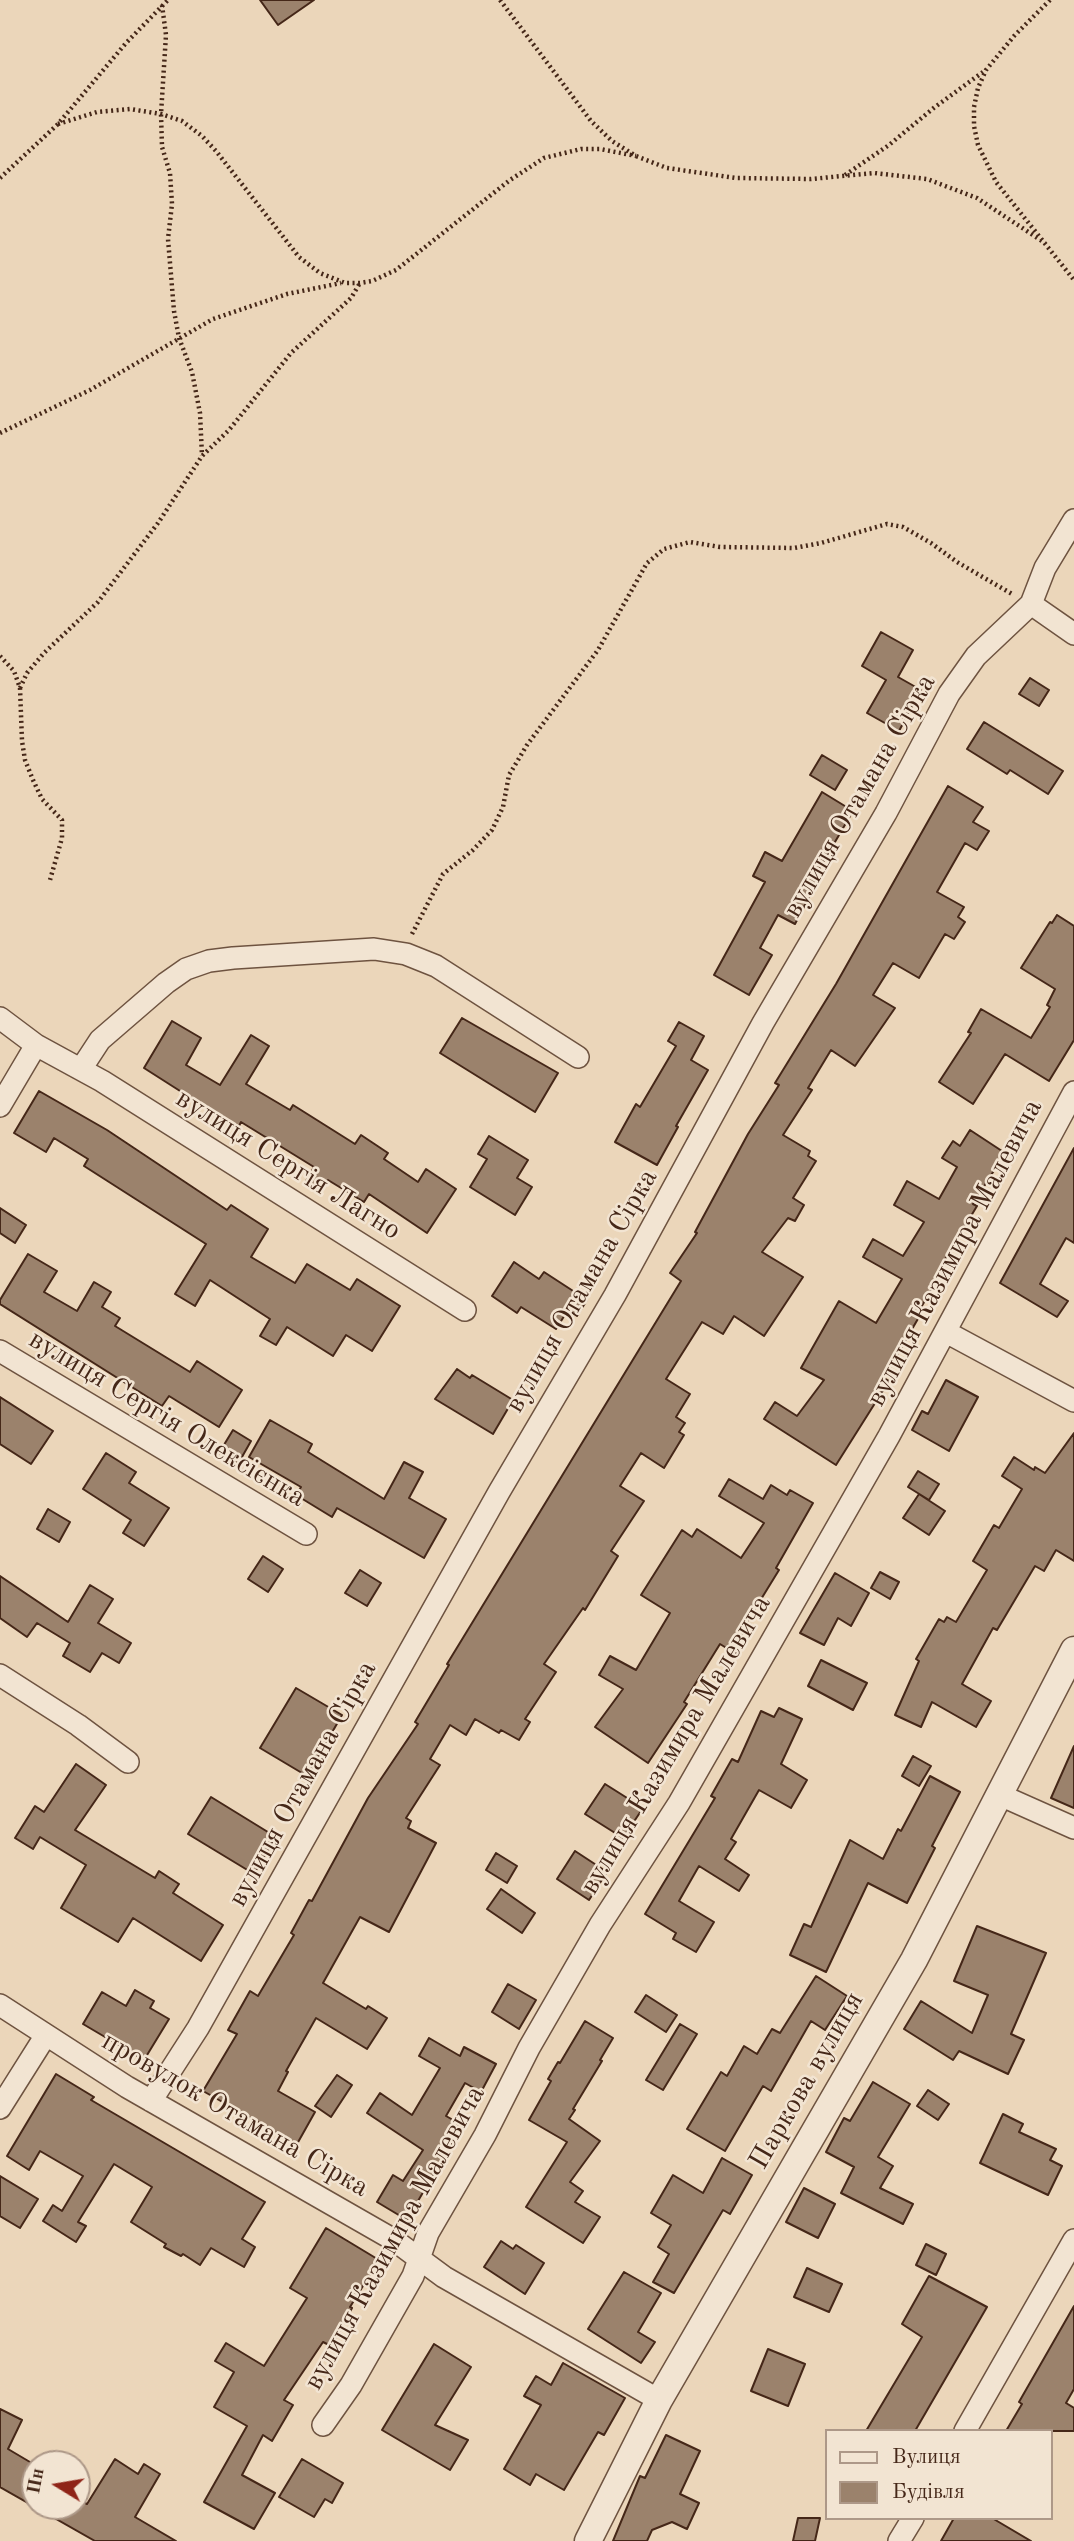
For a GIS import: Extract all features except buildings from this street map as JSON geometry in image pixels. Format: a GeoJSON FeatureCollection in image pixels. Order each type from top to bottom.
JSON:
{"type":"FeatureCollection","features":[{"type":"Feature","properties":{"kind":"street","name":"вулиця Отамана Сірка"},"geometry":{"type":"LineString","coordinates":[[151,2101],[198,2028],[499,1492],[615,1295],[763,1023],[886,813],[949,694],[976,656],[1031,604],[1045,568],[1074,520]]}},
{"type":"Feature","properties":{"kind":"street"},"geometry":{"type":"LineString","coordinates":[[1031,604],[1074,634]]}},
{"type":"Feature","properties":{"kind":"street"},"geometry":{"type":"LineString","coordinates":[[81,1069],[100,1040],[186,969],[208,961],[374,949],[406,954],[436,966],[578,1057]]}},
{"type":"Feature","properties":{"kind":"street","name":"вулиця Сергія Лагно"},"geometry":{"type":"LineString","coordinates":[[0,1018],[37,1045],[81,1069],[465,1310]]}},
{"type":"Feature","properties":{"kind":"street"},"geometry":{"type":"LineString","coordinates":[[0,1106],[37,1045]]}},
{"type":"Feature","properties":{"kind":"street","name":"вулиця Казимира Малевича"},"geometry":{"type":"LineString","coordinates":[[323,2425],[357,2373],[413,2276],[428,2233],[485,2135],[529,2048],[600,1925],[686,1791],[946,1332],[1074,1091]]}},
{"type":"Feature","properties":{"kind":"street"},"geometry":{"type":"LineString","coordinates":[[946,1332],[1074,1401]]}},
{"type":"Feature","properties":{"kind":"street","name":"вулиця Сергія Олексієнка"},"geometry":{"type":"LineString","coordinates":[[0,1351],[306,1534]]}},
{"type":"Feature","properties":{"kind":"street","name":"Паркова вулиця"},"geometry":{"type":"LineString","coordinates":[[588,2541],[659,2400],[914,1960],[1074,1650]]}},
{"type":"Feature","properties":{"kind":"street"},"geometry":{"type":"LineString","coordinates":[[0,1675],[78,1725],[128,1762]]}},
{"type":"Feature","properties":{"kind":"street"},"geometry":{"type":"LineString","coordinates":[[1000,1795],[1074,1828]]}},
{"type":"Feature","properties":{"kind":"street","name":"провулок Отамана Сірка"},"geometry":{"type":"LineString","coordinates":[[0,2005],[151,2101],[394,2240],[444,2277],[659,2400]]}},
{"type":"Feature","properties":{"kind":"street"},"geometry":{"type":"LineString","coordinates":[[0,2108],[46,2035]]}},
{"type":"Feature","properties":{"kind":"street"},"geometry":{"type":"LineString","coordinates":[[966,2429],[1074,2240]]}},
{"type":"Feature","properties":{"kind":"street"},"geometry":{"type":"LineString","coordinates":[[899,2541],[912,2520]]}},
{"type":"Feature","properties":{"kind":"path"},"geometry":{"type":"LineString","coordinates":[[0,178],[58,124],[126,43],[168,0]]}},
{"type":"Feature","properties":{"kind":"path"},"geometry":{"type":"LineString","coordinates":[[500,0],[591,121],[611,141],[636,156],[667,168],[736,178],[773,180],[874,173],[901,174],[953,187],[977,198],[1045,243]]}},
{"type":"Feature","properties":{"kind":"path"},"geometry":{"type":"LineString","coordinates":[[844,176],[889,145],[985,70],[1050,0]]}},
{"type":"Feature","properties":{"kind":"path"},"geometry":{"type":"LineString","coordinates":[[162,5],[166,36],[161,114],[162,147],[170,173],[172,204],[168,239],[174,310],[179,338],[192,372],[200,414],[202,456]]}},
{"type":"Feature","properties":{"kind":"path"},"geometry":{"type":"LineString","coordinates":[[985,70],[974,107],[978,145],[996,182],[1074,280]]}},
{"type":"Feature","properties":{"kind":"path"},"geometry":{"type":"LineString","coordinates":[[58,124],[113,109],[161,114],[182,121],[202,136],[299,257],[331,279],[345,283]]}},
{"type":"Feature","properties":{"kind":"path"},"geometry":{"type":"LineString","coordinates":[[0,433],[90,390],[212,319],[318,286],[360,284],[385,276],[519,173],[544,158],[581,149],[600,149],[636,156]]}},
{"type":"Feature","properties":{"kind":"path"},"geometry":{"type":"LineString","coordinates":[[20,688],[27,673],[44,653],[98,601],[158,523],[202,456],[229,430],[291,353],[351,298],[360,284]]}},
{"type":"Feature","properties":{"kind":"path"},"geometry":{"type":"LineString","coordinates":[[406,954],[417,923],[443,874],[473,850],[492,830],[503,807],[509,775],[527,745],[598,650],[647,564],[664,549],[690,542],[720,547],[794,548],[887,524],[902,527],[931,543],[957,562],[1031,604]]}},
{"type":"Feature","properties":{"kind":"path"},"geometry":{"type":"LineString","coordinates":[[0,656],[14,671],[20,688],[25,760],[42,799],[62,820],[62,838],[50,880]]}}]}
